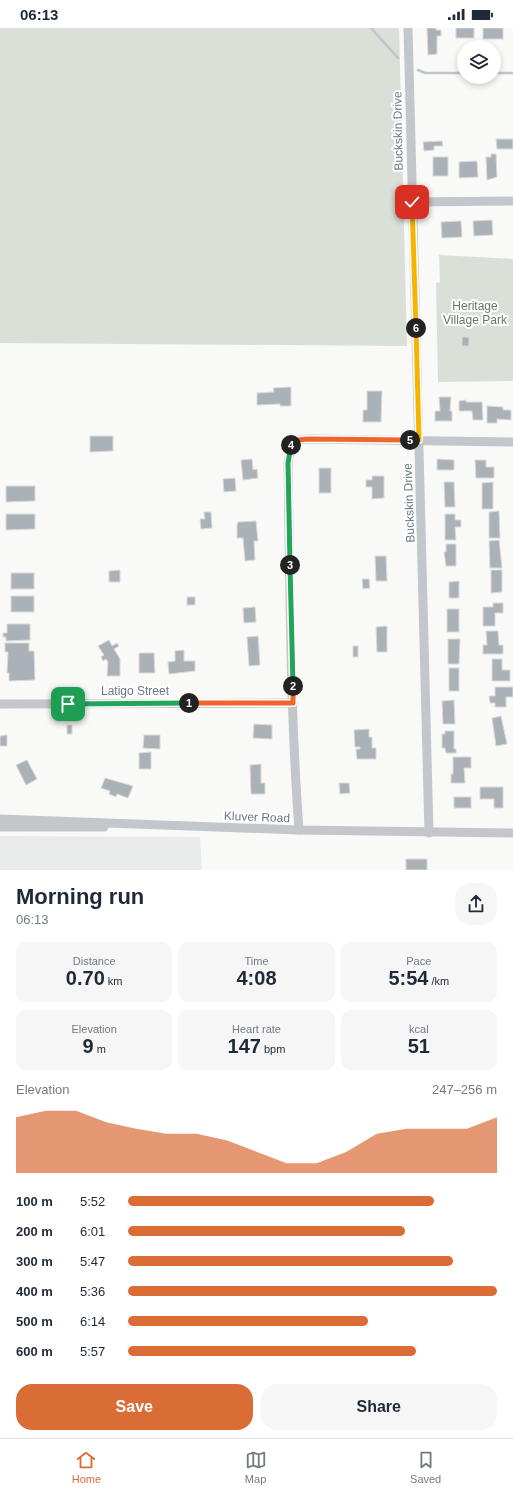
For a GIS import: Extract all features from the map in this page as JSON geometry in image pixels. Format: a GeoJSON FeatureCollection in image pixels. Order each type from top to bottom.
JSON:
{"type":"FeatureCollection","features":[{"type":"Feature","properties":{"kind":"street","name":"Buckskin Drive"},"geometry":{"type":"LineString","coordinates":[[408,28],[429,833]]}},
{"type":"Feature","properties":{"kind":"street"},"geometry":{"type":"LineString","coordinates":[[412,202],[513,201]]}},
{"type":"Feature","properties":{"kind":"street"},"geometry":{"type":"LineString","coordinates":[[300,830],[295,769],[293,703],[288,463],[291,446],[298,440],[308,439],[513,442]]}},
{"type":"Feature","properties":{"kind":"street","name":"Latigo Street"},"geometry":{"type":"LineString","coordinates":[[0,704],[293,703]]}},
{"type":"Feature","properties":{"kind":"street","name":"Kluver Road"},"geometry":{"type":"LineString","coordinates":[[0,819],[300,830],[513,833]]}},
{"type":"Feature","properties":{"kind":"street"},"geometry":{"type":"LineString","coordinates":[[0,827],[96,829],[127,823]]}},
{"type":"Feature","properties":{"kind":"shaded area"},"geometry":{"type":"Polygon","coordinates":[[[0,836],[200,837],[202,870],[0,870],[0,836]]]}},
{"type":"Feature","properties":{"kind":"green space"},"geometry":{"type":"Polygon","coordinates":[[[0,28],[399,28],[407,346],[0,343],[0,28]]]}},
{"type":"Feature","properties":{"kind":"green space","name":"Heritage Village Park"},"geometry":{"type":"Polygon","coordinates":[[[439,255],[513,259],[513,381],[438,382],[436,283],[440,282],[439,255]]]}},
{"type":"Feature","properties":{"kind":"building"},"geometry":{"type":"Polygon","coordinates":[[[427,28],[436,28],[436,30],[441,30],[441,36],[437,36],[437,54],[428,55],[427,28]]]}},
{"type":"Feature","properties":{"kind":"building"},"geometry":{"type":"Polygon","coordinates":[[[456,28],[474,28],[474,38],[456,38],[456,28]]]}},
{"type":"Feature","properties":{"kind":"building"},"geometry":{"type":"Polygon","coordinates":[[[483,28],[503,28],[503,39],[483,39],[483,28]]]}},
{"type":"Feature","properties":{"kind":"building"},"geometry":{"type":"Polygon","coordinates":[[[496,139],[513,139],[513,149],[497,149],[496,139]]]}},
{"type":"Feature","properties":{"kind":"building"},"geometry":{"type":"Polygon","coordinates":[[[442,141],[443,146],[434,146],[434,150],[424,151],[423,142],[442,141]]]}},
{"type":"Feature","properties":{"kind":"building"},"geometry":{"type":"Polygon","coordinates":[[[491,154],[496,154],[497,177],[487,180],[486,157],[491,157],[491,154]]]}},
{"type":"Feature","properties":{"kind":"building"},"geometry":{"type":"Polygon","coordinates":[[[433,157],[448,157],[448,176],[433,176],[433,157]]]}},
{"type":"Feature","properties":{"kind":"building"},"geometry":{"type":"Polygon","coordinates":[[[477,161],[478,177],[459,178],[459,162],[477,161]]]}},
{"type":"Feature","properties":{"kind":"building"},"geometry":{"type":"Polygon","coordinates":[[[492,220],[493,235],[474,236],[473,221],[492,220]]]}},
{"type":"Feature","properties":{"kind":"building"},"geometry":{"type":"Polygon","coordinates":[[[461,221],[462,237],[442,238],[441,222],[461,221]]]}},
{"type":"Feature","properties":{"kind":"building"},"geometry":{"type":"Polygon","coordinates":[[[462,337],[469,337],[469,346],[462,346],[462,337]]]}},
{"type":"Feature","properties":{"kind":"building"},"geometry":{"type":"Polygon","coordinates":[[[291,387],[291,406],[280,406],[280,404],[257,405],[257,393],[274,392],[273,388],[291,387]]]}},
{"type":"Feature","properties":{"kind":"building"},"geometry":{"type":"Polygon","coordinates":[[[367,391],[382,391],[381,422],[363,422],[363,410],[367,410],[367,391]]]}},
{"type":"Feature","properties":{"kind":"building"},"geometry":{"type":"Polygon","coordinates":[[[439,397],[451,397],[450,411],[452,411],[452,421],[435,421],[435,411],[440,411],[439,397]]]}},
{"type":"Feature","properties":{"kind":"building"},"geometry":{"type":"Polygon","coordinates":[[[466,400],[466,402],[482,402],[483,420],[473,420],[472,411],[459,411],[459,401],[466,400]]]}},
{"type":"Feature","properties":{"kind":"building"},"geometry":{"type":"Polygon","coordinates":[[[487,406],[503,407],[503,410],[511,410],[511,420],[497,419],[497,423],[487,423],[487,406]]]}},
{"type":"Feature","properties":{"kind":"building"},"geometry":{"type":"Polygon","coordinates":[[[90,436],[113,436],[113,451],[90,452],[90,436]]]}},
{"type":"Feature","properties":{"kind":"building"},"geometry":{"type":"Polygon","coordinates":[[[252,459],[253,470],[257,469],[258,478],[243,480],[241,460],[252,459]]]}},
{"type":"Feature","properties":{"kind":"building"},"geometry":{"type":"Polygon","coordinates":[[[437,459],[454,460],[454,470],[437,470],[437,459]]]}},
{"type":"Feature","properties":{"kind":"building"},"geometry":{"type":"Polygon","coordinates":[[[475,460],[486,460],[486,467],[494,467],[494,478],[476,478],[475,460]]]}},
{"type":"Feature","properties":{"kind":"building"},"geometry":{"type":"Polygon","coordinates":[[[319,468],[331,468],[331,493],[319,493],[319,468]]]}},
{"type":"Feature","properties":{"kind":"building"},"geometry":{"type":"Polygon","coordinates":[[[372,476],[384,476],[384,498],[372,499],[372,487],[366,487],[366,480],[372,480],[372,476]]]}},
{"type":"Feature","properties":{"kind":"building"},"geometry":{"type":"Polygon","coordinates":[[[235,478],[236,491],[224,492],[223,479],[235,478]]]}},
{"type":"Feature","properties":{"kind":"building"},"geometry":{"type":"Polygon","coordinates":[[[444,482],[454,482],[455,507],[445,507],[444,482]]]}},
{"type":"Feature","properties":{"kind":"building"},"geometry":{"type":"Polygon","coordinates":[[[493,482],[493,509],[482,509],[482,483],[493,482]]]}},
{"type":"Feature","properties":{"kind":"building"},"geometry":{"type":"Polygon","coordinates":[[[6,486],[35,486],[35,501],[6,502],[6,486]]]}},
{"type":"Feature","properties":{"kind":"building"},"geometry":{"type":"Polygon","coordinates":[[[499,511],[500,538],[489,538],[489,512],[499,511]]]}},
{"type":"Feature","properties":{"kind":"building"},"geometry":{"type":"Polygon","coordinates":[[[204,512],[211,512],[212,528],[201,529],[200,519],[205,519],[204,512]]]}},
{"type":"Feature","properties":{"kind":"building"},"geometry":{"type":"Polygon","coordinates":[[[6,514],[35,514],[35,529],[6,530],[6,514]]]}},
{"type":"Feature","properties":{"kind":"building"},"geometry":{"type":"Polygon","coordinates":[[[445,514],[455,514],[455,520],[461,520],[461,527],[455,527],[456,540],[445,540],[445,514]]]}},
{"type":"Feature","properties":{"kind":"building"},"geometry":{"type":"Polygon","coordinates":[[[256,521],[258,541],[254,541],[255,560],[245,561],[243,538],[237,538],[237,525],[238,522],[256,521]]]}},
{"type":"Feature","properties":{"kind":"building"},"geometry":{"type":"Polygon","coordinates":[[[499,540],[502,568],[490,568],[489,541],[499,540]]]}},
{"type":"Feature","properties":{"kind":"building"},"geometry":{"type":"Polygon","coordinates":[[[446,544],[456,544],[456,566],[446,566],[444,552],[446,552],[446,544]]]}},
{"type":"Feature","properties":{"kind":"building"},"geometry":{"type":"Polygon","coordinates":[[[375,556],[386,556],[387,581],[376,581],[375,556]]]}},
{"type":"Feature","properties":{"kind":"building"},"geometry":{"type":"Polygon","coordinates":[[[120,570],[120,582],[109,582],[109,571],[120,570]]]}},
{"type":"Feature","properties":{"kind":"building"},"geometry":{"type":"Polygon","coordinates":[[[491,570],[502,570],[502,592],[491,593],[491,570]]]}},
{"type":"Feature","properties":{"kind":"building"},"geometry":{"type":"Polygon","coordinates":[[[11,573],[34,573],[34,589],[11,589],[11,573]]]}},
{"type":"Feature","properties":{"kind":"building"},"geometry":{"type":"Polygon","coordinates":[[[362,579],[369,579],[370,588],[363,589],[362,579]]]}},
{"type":"Feature","properties":{"kind":"building"},"geometry":{"type":"Polygon","coordinates":[[[459,581],[459,598],[449,598],[449,582],[459,581]]]}},
{"type":"Feature","properties":{"kind":"building"},"geometry":{"type":"Polygon","coordinates":[[[11,596],[34,596],[34,612],[11,612],[11,596]]]}},
{"type":"Feature","properties":{"kind":"building"},"geometry":{"type":"Polygon","coordinates":[[[187,597],[195,597],[195,605],[187,605],[187,597]]]}},
{"type":"Feature","properties":{"kind":"building"},"geometry":{"type":"Polygon","coordinates":[[[493,603],[503,603],[503,613],[495,613],[495,626],[483,626],[483,607],[493,607],[493,603]]]}},
{"type":"Feature","properties":{"kind":"building"},"geometry":{"type":"Polygon","coordinates":[[[255,607],[256,622],[244,623],[243,608],[255,607]]]}},
{"type":"Feature","properties":{"kind":"building"},"geometry":{"type":"Polygon","coordinates":[[[447,609],[459,609],[459,632],[447,632],[447,609]]]}},
{"type":"Feature","properties":{"kind":"building"},"geometry":{"type":"Polygon","coordinates":[[[7,624],[30,624],[30,640],[6,641],[6,637],[3,637],[3,633],[7,633],[7,624]]]}},
{"type":"Feature","properties":{"kind":"building"},"geometry":{"type":"Polygon","coordinates":[[[387,626],[387,652],[377,652],[376,627],[387,626]]]}},
{"type":"Feature","properties":{"kind":"building"},"geometry":{"type":"Polygon","coordinates":[[[486,631],[498,631],[499,645],[503,645],[503,654],[483,654],[483,645],[487,645],[486,631]]]}},
{"type":"Feature","properties":{"kind":"building"},"geometry":{"type":"Polygon","coordinates":[[[258,636],[260,665],[249,666],[247,637],[258,636]]]}},
{"type":"Feature","properties":{"kind":"building"},"geometry":{"type":"Polygon","coordinates":[[[448,639],[460,639],[459,664],[448,664],[448,639]]]}},
{"type":"Feature","properties":{"kind":"building"},"geometry":{"type":"Polygon","coordinates":[[[109,640],[112,646],[117,643],[119,646],[114,649],[120,659],[120,676],[107,676],[108,662],[106,659],[103,661],[101,657],[104,655],[98,646],[109,640]]]}},
{"type":"Feature","properties":{"kind":"building"},"geometry":{"type":"Polygon","coordinates":[[[5,643],[29,643],[29,651],[34,651],[35,680],[9,681],[9,673],[7,673],[8,652],[5,652],[5,643]]]}},
{"type":"Feature","properties":{"kind":"building"},"geometry":{"type":"Polygon","coordinates":[[[353,646],[358,646],[358,657],[353,657],[353,646]]]}},
{"type":"Feature","properties":{"kind":"building"},"geometry":{"type":"Polygon","coordinates":[[[184,650],[184,661],[195,661],[195,671],[169,674],[168,662],[175,661],[175,651],[184,650]]]}},
{"type":"Feature","properties":{"kind":"building"},"geometry":{"type":"Polygon","coordinates":[[[139,653],[154,653],[155,673],[139,673],[139,653]]]}},
{"type":"Feature","properties":{"kind":"building"},"geometry":{"type":"Polygon","coordinates":[[[492,659],[502,659],[502,670],[510,670],[510,681],[492,681],[492,659]]]}},
{"type":"Feature","properties":{"kind":"building"},"geometry":{"type":"Polygon","coordinates":[[[449,668],[459,668],[459,691],[449,691],[449,668]]]}},
{"type":"Feature","properties":{"kind":"building"},"geometry":{"type":"Polygon","coordinates":[[[495,687],[513,687],[513,697],[506,697],[506,707],[495,707],[495,703],[490,703],[489,696],[495,696],[495,687]]]}},
{"type":"Feature","properties":{"kind":"building"},"geometry":{"type":"Polygon","coordinates":[[[454,700],[455,724],[443,724],[442,701],[454,700]]]}},
{"type":"Feature","properties":{"kind":"building"},"geometry":{"type":"Polygon","coordinates":[[[501,716],[507,744],[496,746],[492,718],[501,716]]]}},
{"type":"Feature","properties":{"kind":"building"},"geometry":{"type":"Polygon","coordinates":[[[254,724],[272,725],[272,739],[253,738],[254,724]]]}},
{"type":"Feature","properties":{"kind":"building"},"geometry":{"type":"Polygon","coordinates":[[[67,725],[72,725],[72,734],[67,734],[67,725]]]}},
{"type":"Feature","properties":{"kind":"building"},"geometry":{"type":"Polygon","coordinates":[[[369,729],[369,737],[372,737],[372,748],[376,748],[376,759],[357,759],[356,749],[360,749],[360,747],[355,747],[354,730],[369,729]]]}},
{"type":"Feature","properties":{"kind":"building"},"geometry":{"type":"Polygon","coordinates":[[[445,731],[454,731],[454,749],[456,749],[456,753],[446,753],[445,748],[442,748],[442,734],[445,734],[445,731]]]}},
{"type":"Feature","properties":{"kind":"building"},"geometry":{"type":"Polygon","coordinates":[[[7,735],[7,746],[0,746],[0,736],[7,735]]]}},
{"type":"Feature","properties":{"kind":"building"},"geometry":{"type":"Polygon","coordinates":[[[144,735],[160,735],[160,749],[143,748],[144,735]]]}},
{"type":"Feature","properties":{"kind":"building"},"geometry":{"type":"Polygon","coordinates":[[[151,752],[151,769],[139,769],[139,753],[151,752]]]}},
{"type":"Feature","properties":{"kind":"building"},"geometry":{"type":"Polygon","coordinates":[[[453,757],[471,757],[471,768],[464,768],[465,783],[451,783],[451,774],[453,774],[453,757]]]}},
{"type":"Feature","properties":{"kind":"building"},"geometry":{"type":"Polygon","coordinates":[[[27,760],[37,779],[26,785],[16,765],[27,760]]]}},
{"type":"Feature","properties":{"kind":"building"},"geometry":{"type":"Polygon","coordinates":[[[261,764],[261,783],[265,783],[265,794],[251,794],[250,765],[261,764]]]}},
{"type":"Feature","properties":{"kind":"building"},"geometry":{"type":"Polygon","coordinates":[[[105,778],[133,786],[128,798],[117,794],[116,797],[109,794],[110,791],[101,788],[105,778]]]}},
{"type":"Feature","properties":{"kind":"building"},"geometry":{"type":"Polygon","coordinates":[[[339,783],[349,783],[350,793],[340,794],[339,783]]]}},
{"type":"Feature","properties":{"kind":"building"},"geometry":{"type":"Polygon","coordinates":[[[480,787],[503,787],[503,808],[494,808],[494,799],[480,799],[480,787]]]}},
{"type":"Feature","properties":{"kind":"building"},"geometry":{"type":"Polygon","coordinates":[[[454,797],[471,797],[471,808],[454,808],[454,797]]]}},
{"type":"Feature","properties":{"kind":"building"},"geometry":{"type":"Polygon","coordinates":[[[406,859],[427,859],[427,870],[406,870],[406,859]]]}},
{"type":"Feature","properties":{"kind":"waterway"},"geometry":{"type":"LineString","coordinates":[[371,28],[398,58]]}},
{"type":"Feature","properties":{"kind":"waterway"},"geometry":{"type":"LineString","coordinates":[[418,70],[425,73],[457,73]]}},
{"type":"Feature","properties":{"kind":"waterway"},"geometry":{"type":"LineString","coordinates":[[501,73],[513,73]]}},
{"type":"Feature","properties":{"kind":"route"},"geometry":{"type":"LineString","coordinates":[[68,704],[293,703],[288,463],[291,446],[298,440],[308,439],[419,440],[412,202]]}}]}
